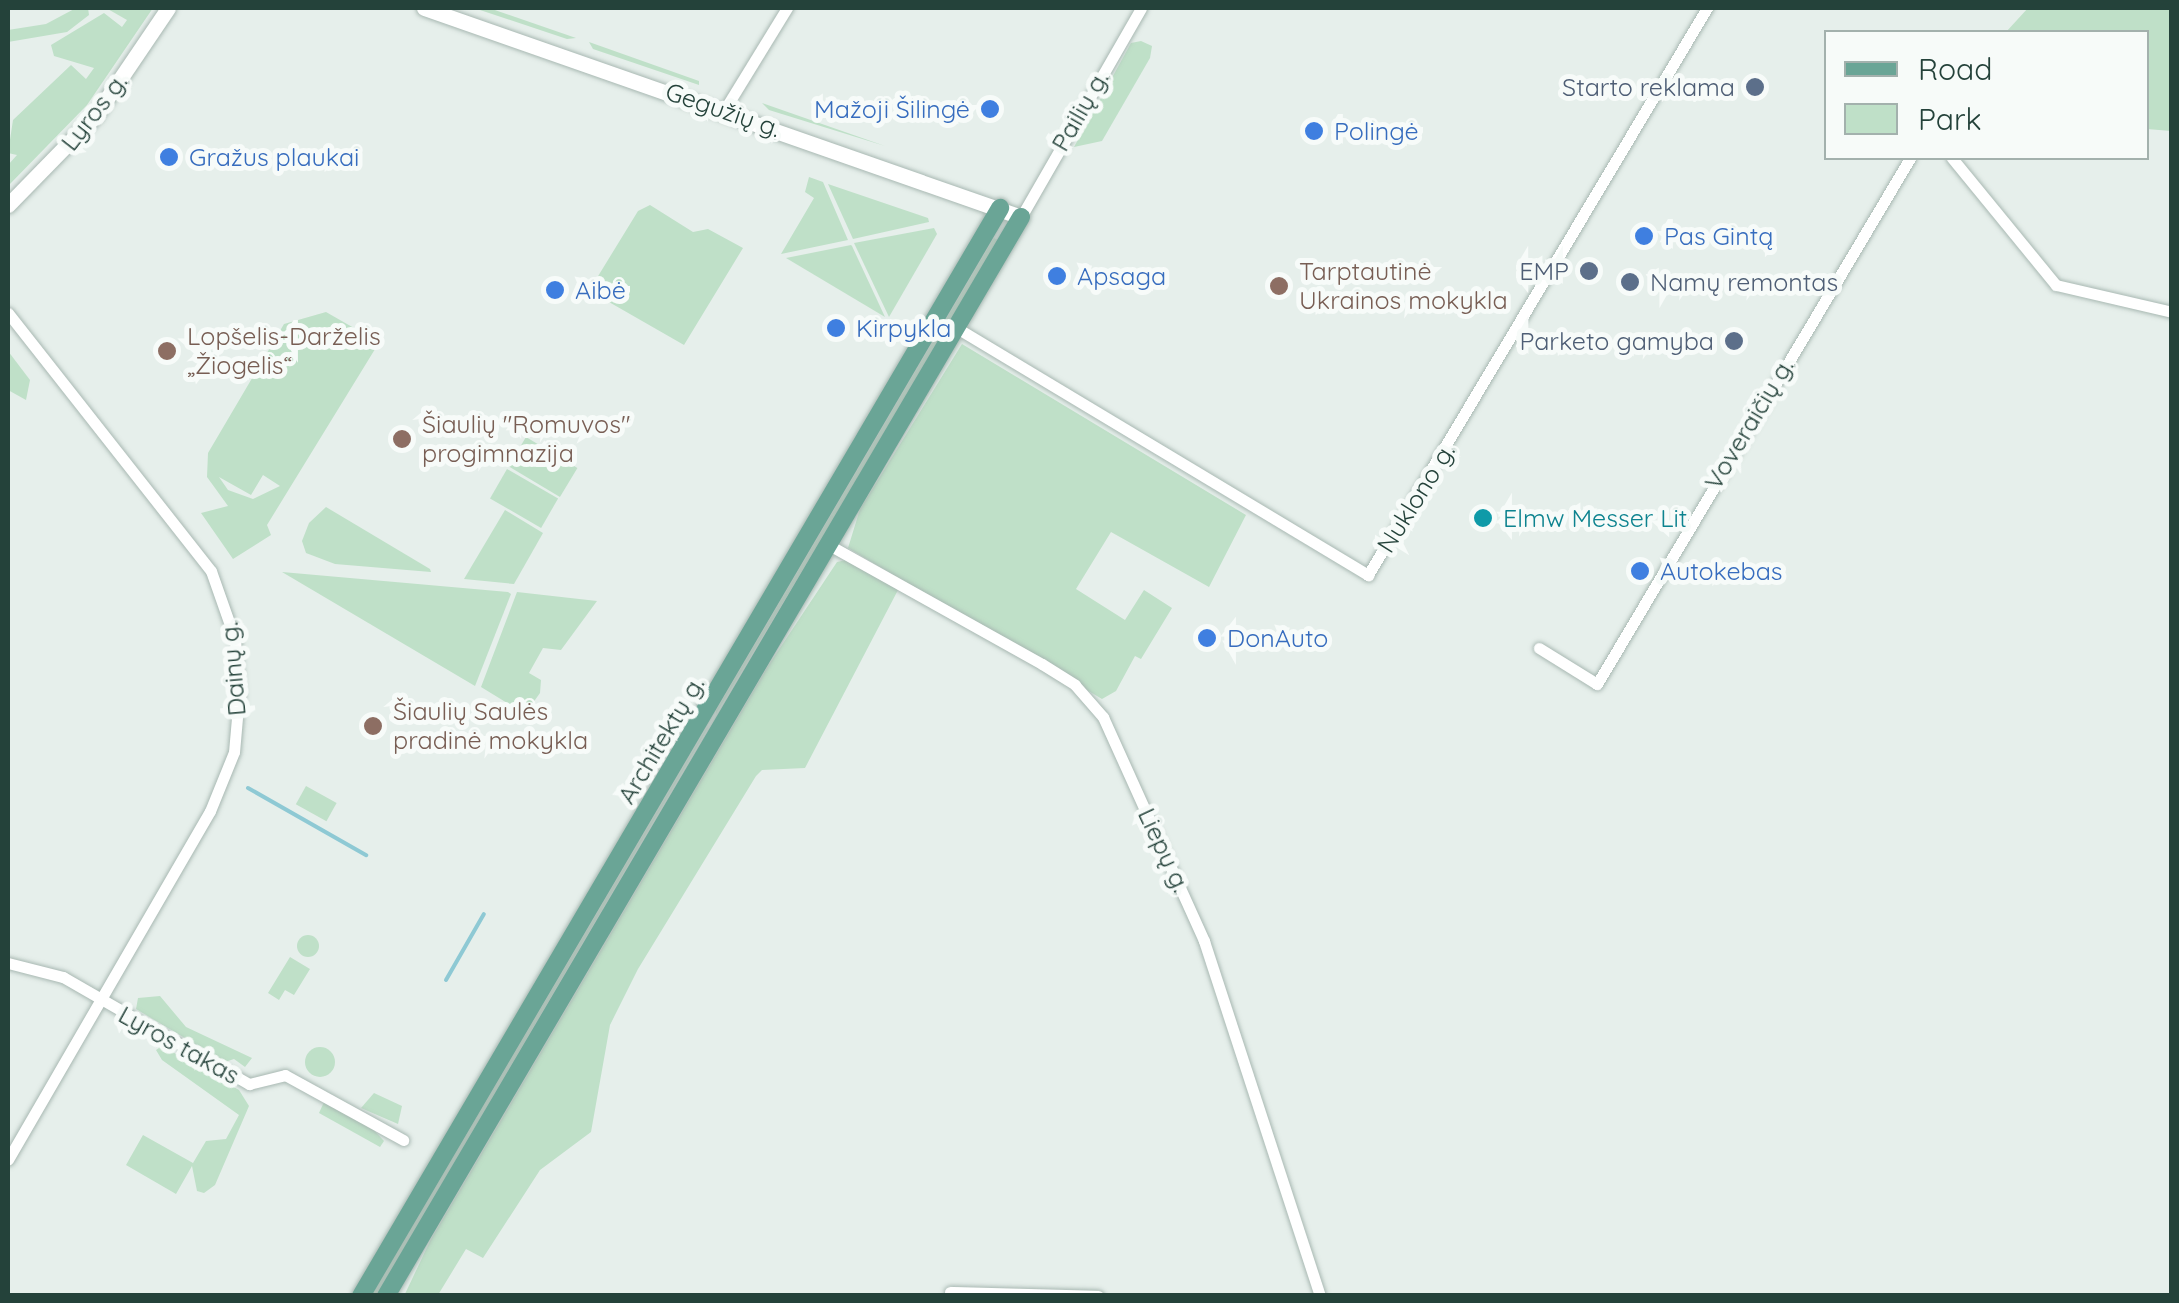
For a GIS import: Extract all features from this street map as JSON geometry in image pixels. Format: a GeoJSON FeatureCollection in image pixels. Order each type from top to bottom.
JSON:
{"type":"FeatureCollection","features":[{"type":"Feature","properties":{"kind":"main road","name":"Lyros g."},"geometry":{"type":"LineString","coordinates":[[8,204],[78,138],[168,8]]}},
{"type":"Feature","properties":{"kind":"main road","name":"Gegužių g."},"geometry":{"type":"LineString","coordinates":[[424,8],[725,110],[1022,217]]}},
{"type":"Feature","properties":{"kind":"main road","name":"Architektų g."},"geometry":{"type":"LineString","coordinates":[[361,1296],[1000,208]]}},
{"type":"Feature","properties":{"kind":"main road","name":"Architektų g."},"geometry":{"type":"LineString","coordinates":[[386,1296],[1022,217]]}},
{"type":"Feature","properties":{"kind":"main road"},"geometry":{"type":"LineString","coordinates":[[702,719],[720,729]]}},
{"type":"Feature","properties":{"kind":"street"},"geometry":{"type":"LineString","coordinates":[[725,110],[787,8]]}},
{"type":"Feature","properties":{"kind":"street","name":"Pailių g."},"geometry":{"type":"LineString","coordinates":[[1022,217],[1142,8]]}},
{"type":"Feature","properties":{"kind":"street","name":"Nuklono g."},"geometry":{"type":"LineString","coordinates":[[957,328],[1368,575],[1707,8]]}},
{"type":"Feature","properties":{"kind":"street","name":"Voveraičių g."},"geometry":{"type":"LineString","coordinates":[[1539,648],[1598,684],[1909,160]]}},
{"type":"Feature","properties":{"kind":"street"},"geometry":{"type":"LineString","coordinates":[[1954,160],[2056,285],[2172,312]]}},
{"type":"Feature","properties":{"kind":"street","name":"Dainų g."},"geometry":{"type":"LineString","coordinates":[[8,313],[195,548],[220,591],[235,639],[239,718],[229,768],[102,1001],[8,1160]]}},
{"type":"Feature","properties":{"kind":"street","name":"Liepų g."},"geometry":{"type":"LineString","coordinates":[[829,545],[1042,664],[1075,686],[1103,716],[1204,941],[1320,1296]]}},
{"type":"Feature","properties":{"kind":"street","name":"Lyros takas"},"geometry":{"type":"LineString","coordinates":[[8,963],[63,977],[248,1084],[284,1075],[403,1140]]}},
{"type":"Feature","properties":{"kind":"street"},"geometry":{"type":"LineString","coordinates":[[950,1292],[1098,1296]]}},
{"type":"Feature","properties":{"kind":"green space"},"geometry":{"type":"Polygon","coordinates":[[[76,8],[88,8],[89,15],[67,32],[8,42],[8,30],[46,24],[76,8]]]}},
{"type":"Feature","properties":{"kind":"green space"},"geometry":{"type":"Polygon","coordinates":[[[106,8],[153,8],[87,105],[8,186],[8,165],[17,155],[8,153],[13,120],[71,65],[86,79],[94,68],[54,56],[51,45],[104,13],[122,27],[127,20],[106,8]]]}},
{"type":"Feature","properties":{"kind":"green space"},"geometry":{"type":"Polygon","coordinates":[[[474,8],[489,8],[576,38],[567,39],[474,8]]]}},
{"type":"Feature","properties":{"kind":"green space"},"geometry":{"type":"Polygon","coordinates":[[[2028,8],[2171,8],[2171,131],[2149,129],[2149,30],[2008,30],[2028,8]]]}},
{"type":"Feature","properties":{"kind":"green space"},"geometry":{"type":"Polygon","coordinates":[[[1141,41],[1152,46],[1150,58],[1102,141],[1074,147],[1131,43],[1141,41]]]}},
{"type":"Feature","properties":{"kind":"green space"},"geometry":{"type":"Polygon","coordinates":[[[589,42],[699,81],[699,85],[593,49],[589,42]]]}},
{"type":"Feature","properties":{"kind":"green space"},"geometry":{"type":"Polygon","coordinates":[[[762,103],[885,146],[769,110],[762,103]]]}},
{"type":"Feature","properties":{"kind":"green space"},"geometry":{"type":"Polygon","coordinates":[[[809,177],[823,182],[848,240],[781,254],[814,198],[805,192],[809,177]]]}},
{"type":"Feature","properties":{"kind":"green space"},"geometry":{"type":"Polygon","coordinates":[[[828,184],[928,218],[929,222],[853,239],[828,184]]]}},
{"type":"Feature","properties":{"kind":"green space"},"geometry":{"type":"Polygon","coordinates":[[[650,205],[693,232],[708,229],[743,248],[684,345],[595,294],[592,286],[638,211],[650,205]]]}},
{"type":"Feature","properties":{"kind":"green space"},"geometry":{"type":"Polygon","coordinates":[[[934,228],[937,234],[889,317],[854,243],[934,228]]]}},
{"type":"Feature","properties":{"kind":"green space"},"geometry":{"type":"Polygon","coordinates":[[[994,238],[1000,241],[716,714],[716,711],[994,238]]]}},
{"type":"Feature","properties":{"kind":"green space"},"geometry":{"type":"Polygon","coordinates":[[[852,246],[885,317],[786,258],[852,246]]]}},
{"type":"Feature","properties":{"kind":"green space"},"geometry":{"type":"Polygon","coordinates":[[[326,312],[354,328],[362,349],[371,335],[380,341],[267,525],[271,535],[233,559],[201,513],[228,506],[207,477],[208,453],[284,324],[326,312]],[[263,475],[251,495],[219,477],[228,490],[253,499],[280,486],[263,475]]]}},
{"type":"Feature","properties":{"kind":"green space"},"geometry":{"type":"Polygon","coordinates":[[[962,344],[1246,515],[1209,587],[1111,532],[1076,589],[1125,620],[1144,590],[1172,608],[1141,659],[1135,656],[1116,691],[1102,699],[848,548],[860,509],[962,344]]]}},
{"type":"Feature","properties":{"kind":"green space"},"geometry":{"type":"Polygon","coordinates":[[[8,351],[30,380],[26,400],[8,390],[8,351]]]}},
{"type":"Feature","properties":{"kind":"green space"},"geometry":{"type":"Polygon","coordinates":[[[526,437],[577,468],[560,497],[508,466],[526,437]]]}},
{"type":"Feature","properties":{"kind":"green space"},"geometry":{"type":"Polygon","coordinates":[[[507,469],[558,498],[541,528],[490,498],[507,469]]]}},
{"type":"Feature","properties":{"kind":"green space"},"geometry":{"type":"Polygon","coordinates":[[[326,507],[431,572],[335,564],[306,553],[302,541],[309,523],[326,507]]]}},
{"type":"Feature","properties":{"kind":"green space"},"geometry":{"type":"Polygon","coordinates":[[[505,510],[543,533],[514,584],[464,579],[505,510]]]}},
{"type":"Feature","properties":{"kind":"green space"},"geometry":{"type":"Polygon","coordinates":[[[846,560],[898,590],[805,768],[762,770],[756,776],[638,969],[610,1025],[591,1132],[540,1170],[483,1258],[466,1249],[438,1295],[404,1296],[431,1239],[768,666],[837,562],[846,560]]]}},
{"type":"Feature","properties":{"kind":"green space"},"geometry":{"type":"Polygon","coordinates":[[[282,572],[508,592],[511,594],[475,686],[282,572]]]}},
{"type":"Feature","properties":{"kind":"green space"},"geometry":{"type":"Polygon","coordinates":[[[517,592],[597,601],[561,650],[543,648],[529,673],[541,680],[540,693],[525,714],[481,687],[517,592]]]}},
{"type":"Feature","properties":{"kind":"green space"},"geometry":{"type":"Polygon","coordinates":[[[709,726],[377,1295],[371,1296],[706,729],[709,726]]]}},
{"type":"Feature","properties":{"kind":"green space"},"geometry":{"type":"Polygon","coordinates":[[[306,786],[337,803],[326,821],[296,804],[306,786]]]}},
{"type":"Feature","properties":{"kind":"green space"},"geometry":{"type":"Polygon","coordinates":[[[304,935],[312,935],[319,946],[312,957],[304,957],[297,950],[297,942],[304,935]]]}},
{"type":"Feature","properties":{"kind":"green space"},"geometry":{"type":"Polygon","coordinates":[[[290,957],[310,969],[294,995],[285,990],[279,1000],[268,993],[290,957]]]}},
{"type":"Feature","properties":{"kind":"green space"},"geometry":{"type":"Polygon","coordinates":[[[160,996],[186,1027],[252,1058],[245,1067],[234,1059],[225,1062],[136,1009],[138,998],[160,996]]]}},
{"type":"Feature","properties":{"kind":"green space"},"geometry":{"type":"Polygon","coordinates":[[[162,1046],[239,1090],[249,1106],[215,1185],[204,1193],[197,1191],[192,1166],[176,1194],[126,1165],[143,1135],[193,1163],[206,1141],[226,1139],[239,1115],[162,1060],[156,1050],[162,1046]]]}},
{"type":"Feature","properties":{"kind":"green space"},"geometry":{"type":"Polygon","coordinates":[[[320,1047],[330,1052],[335,1062],[330,1072],[320,1077],[310,1072],[305,1062],[310,1052],[320,1047]]]}},
{"type":"Feature","properties":{"kind":"green space"},"geometry":{"type":"Polygon","coordinates":[[[374,1093],[402,1106],[398,1124],[361,1108],[374,1093]]]}},
{"type":"Feature","properties":{"kind":"green space"},"geometry":{"type":"Polygon","coordinates":[[[325,1100],[371,1127],[384,1141],[380,1147],[319,1113],[325,1100]]]}},
{"type":"Feature","properties":{"kind":"waterway"},"geometry":{"type":"LineString","coordinates":[[248,788],[366,855]]}},
{"type":"Feature","properties":{"kind":"waterway"},"geometry":{"type":"LineString","coordinates":[[446,980],[484,914]]}},
{"type":"Feature","properties":{"kind":"place","name":"Starto reklama"},"geometry":{"type":"Point","coordinates":[1755,87]}},
{"type":"Feature","properties":{"kind":"place","name":"Mažoji Šilingė"},"geometry":{"type":"Point","coordinates":[990,109]}},
{"type":"Feature","properties":{"kind":"place","name":"Polingė"},"geometry":{"type":"Point","coordinates":[1314,131]}},
{"type":"Feature","properties":{"kind":"place","name":"Gražus plaukai"},"geometry":{"type":"Point","coordinates":[169,157]}},
{"type":"Feature","properties":{"kind":"place","name":"Pas Gintą"},"geometry":{"type":"Point","coordinates":[1644,236]}},
{"type":"Feature","properties":{"kind":"place","name":"EMP"},"geometry":{"type":"Point","coordinates":[1589,271]}},
{"type":"Feature","properties":{"kind":"place","name":"Apsaga"},"geometry":{"type":"Point","coordinates":[1057,276]}},
{"type":"Feature","properties":{"kind":"place","name":"Namų remontas"},"geometry":{"type":"Point","coordinates":[1630,282]}},
{"type":"Feature","properties":{"kind":"place","name":"Tarptautinė Ukrainos mokykla"},"geometry":{"type":"Point","coordinates":[1279,286]}},
{"type":"Feature","properties":{"kind":"place","name":"Aibė"},"geometry":{"type":"Point","coordinates":[555,290]}},
{"type":"Feature","properties":{"kind":"place","name":"Kirpykla"},"geometry":{"type":"Point","coordinates":[836,328]}},
{"type":"Feature","properties":{"kind":"place","name":"Parketo gamyba"},"geometry":{"type":"Point","coordinates":[1734,341]}},
{"type":"Feature","properties":{"kind":"place","name":"Lopšelis-Darželis „Žiogelis“"},"geometry":{"type":"Point","coordinates":[167,351]}},
{"type":"Feature","properties":{"kind":"place","name":"Šiaulių \"Romuvos\" progimnazija"},"geometry":{"type":"Point","coordinates":[402,439]}},
{"type":"Feature","properties":{"kind":"place","name":"Elmw Messer Lit"},"geometry":{"type":"Point","coordinates":[1483,518]}},
{"type":"Feature","properties":{"kind":"place","name":"Autokebas"},"geometry":{"type":"Point","coordinates":[1640,571]}},
{"type":"Feature","properties":{"kind":"place","name":"DonAuto"},"geometry":{"type":"Point","coordinates":[1207,638]}},
{"type":"Feature","properties":{"kind":"place","name":"Šiaulių Saulės pradinė mokykla"},"geometry":{"type":"Point","coordinates":[373,726]}}]}
